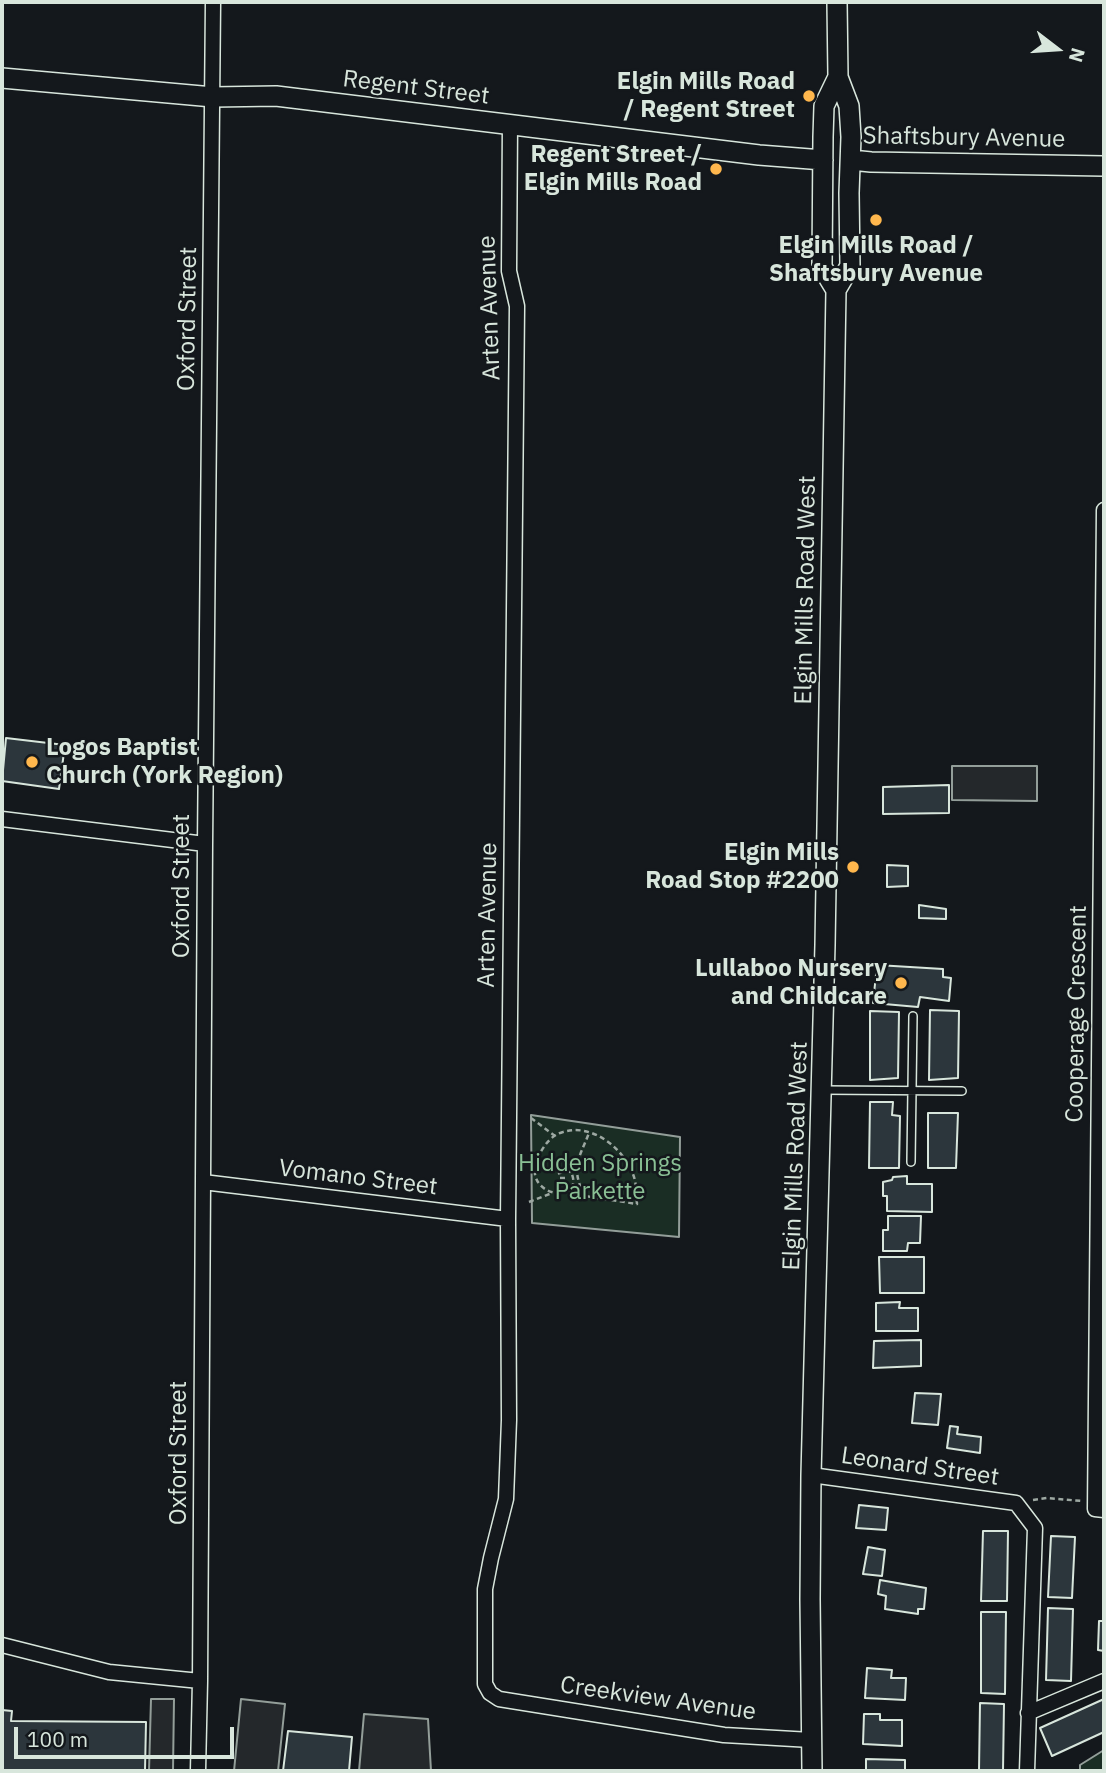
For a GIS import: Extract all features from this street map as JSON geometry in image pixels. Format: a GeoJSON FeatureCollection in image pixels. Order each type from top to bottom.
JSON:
{"type":"FeatureCollection","features":[{"type":"Feature","properties":{"kind":"main road","name":"Elgin Mills Road West"},"geometry":{"type":"LineString","coordinates":[[812,1771],[811,1475],[822,1090],[836,290],[850,266],[849,106],[838,76],[837,2]]}},
{"type":"Feature","properties":{"kind":"main road","name":"Elgin Mills Road West"},"geometry":{"type":"LineString","coordinates":[[836,290],[822,267],[823,160],[824,106],[838,76]]}},
{"type":"Feature","properties":{"kind":"main road","name":"Regent Street"},"geometry":{"type":"LineString","coordinates":[[2,78],[213,97],[276,96],[759,155],[823,160]]}},
{"type":"Feature","properties":{"kind":"main road","name":"Shaftsbury Avenue"},"geometry":{"type":"LineString","coordinates":[[851,160],[1104,166]]}},
{"type":"Feature","properties":{"kind":"street","name":"Oxford Street"},"geometry":{"type":"LineString","coordinates":[[198,1771],[213,2]]}},
{"type":"Feature","properties":{"kind":"street","name":"Arten Avenue"},"geometry":{"type":"LineString","coordinates":[[499,1699],[490,1693],[485,1684],[485,1589],[506,1499],[509,1420],[508,1219],[517,306],[509,271],[510,123]]}},
{"type":"Feature","properties":{"kind":"street","name":"Shaftsbury Avenue"},"geometry":{"type":"LineString","coordinates":[[823,160],[851,160]]}},
{"type":"Feature","properties":{"kind":"street","name":"Cooperage Crescent"},"geometry":{"type":"LineString","coordinates":[[1104,510],[1095,1499],[1095,1509],[1104,1510]]}},
{"type":"Feature","properties":{"kind":"street"},"geometry":{"type":"LineString","coordinates":[[2,819],[205,844]]}},
{"type":"Feature","properties":{"kind":"street","name":"Vomano Street"},"geometry":{"type":"LineString","coordinates":[[204,1182],[508,1219]]}},
{"type":"Feature","properties":{"kind":"street","name":"Leonard Street"},"geometry":{"type":"LineString","coordinates":[[811,1475],[1016,1503],[1035,1528],[1027,1771]]}},
{"type":"Feature","properties":{"kind":"street"},"geometry":{"type":"LineString","coordinates":[[2,1644],[109,1672],[200,1681]]}},
{"type":"Feature","properties":{"kind":"street"},"geometry":{"type":"LineString","coordinates":[[1028,1713],[1104,1681]]}},
{"type":"Feature","properties":{"kind":"street","name":"Creekview Avenue"},"geometry":{"type":"LineString","coordinates":[[499,1699],[724,1735],[811,1740]]}},
{"type":"Feature","properties":{"kind":"lane"},"geometry":{"type":"LineString","coordinates":[[911,1162],[913,1016]]}},
{"type":"Feature","properties":{"kind":"lane"},"geometry":{"type":"LineString","coordinates":[[822,1090],[962,1091]]}},
{"type":"Feature","properties":{"kind":"path"},"geometry":{"type":"LineString","coordinates":[[531,1118],[555,1136]]}},
{"type":"Feature","properties":{"kind":"path"},"geometry":{"type":"LineString","coordinates":[[580,1130],[589,1133],[612,1145],[625,1158],[633,1174],[637,1204],[552,1193],[538,1182],[535,1170],[538,1157],[548,1140],[562,1132],[580,1130]]}},
{"type":"Feature","properties":{"kind":"path"},"geometry":{"type":"LineString","coordinates":[[584,1196],[576,1170],[589,1133]]}},
{"type":"Feature","properties":{"kind":"path"},"geometry":{"type":"LineString","coordinates":[[565,1178],[560,1178],[559,1173],[571,1172],[573,1185],[566,1193]]}},
{"type":"Feature","properties":{"kind":"path"},"geometry":{"type":"LineString","coordinates":[[529,1202],[552,1193]]}},
{"type":"Feature","properties":{"kind":"path"},"geometry":{"type":"LineString","coordinates":[[1016,1503],[1047,1498],[1082,1501]]}},
{"type":"Feature","properties":{"kind":"green space","name":"Hidden Springs Parkette"},"geometry":{"type":"Polygon","coordinates":[[[531,1115],[680,1137],[679,1237],[532,1223],[531,1115]]]}},
{"type":"Feature","properties":{"kind":"green space"},"geometry":{"type":"Polygon","coordinates":[[[1104,1750],[1104,1771],[1080,1771],[1080,1765],[1104,1750]]]}},
{"type":"Feature","properties":{"kind":"shaded area"},"geometry":{"type":"Polygon","coordinates":[[[952,766],[1037,766],[1037,801],[952,800],[952,766]]]}},
{"type":"Feature","properties":{"kind":"shaded area"},"geometry":{"type":"Polygon","coordinates":[[[151,1699],[174,1699],[173,1771],[149,1771],[151,1699]]]}},
{"type":"Feature","properties":{"kind":"shaded area"},"geometry":{"type":"Polygon","coordinates":[[[241,1699],[285,1704],[278,1771],[234,1771],[241,1699]]]}},
{"type":"Feature","properties":{"kind":"shaded area"},"geometry":{"type":"Polygon","coordinates":[[[364,1714],[428,1719],[431,1771],[359,1771],[364,1714]]]}},
{"type":"Feature","properties":{"kind":"building","name":"Logos Baptist Church (York Region)"},"geometry":{"type":"Polygon","coordinates":[[[6,738],[65,745],[59,789],[2,781],[6,738]]]}},
{"type":"Feature","properties":{"kind":"building"},"geometry":{"type":"Polygon","coordinates":[[[949,785],[949,813],[883,814],[883,787],[949,785]]]}},
{"type":"Feature","properties":{"kind":"building"},"geometry":{"type":"Polygon","coordinates":[[[887,865],[908,866],[908,886],[887,887],[887,865]]]}},
{"type":"Feature","properties":{"kind":"building"},"geometry":{"type":"Polygon","coordinates":[[[919,905],[946,909],[946,919],[919,918],[919,905]]]}},
{"type":"Feature","properties":{"kind":"building"},"geometry":{"type":"Polygon","coordinates":[[[877,965],[943,969],[943,977],[951,978],[949,1001],[920,997],[918,1007],[873,1003],[877,965]]]}},
{"type":"Feature","properties":{"kind":"building"},"geometry":{"type":"Polygon","coordinates":[[[930,1010],[959,1011],[958,1078],[929,1080],[930,1010]]]}},
{"type":"Feature","properties":{"kind":"building"},"geometry":{"type":"Polygon","coordinates":[[[870,1011],[899,1012],[898,1078],[870,1080],[870,1011]]]}},
{"type":"Feature","properties":{"kind":"building"},"geometry":{"type":"Polygon","coordinates":[[[870,1102],[893,1102],[892,1115],[900,1116],[899,1168],[869,1168],[870,1102]]]}},
{"type":"Feature","properties":{"kind":"building"},"geometry":{"type":"Polygon","coordinates":[[[928,1113],[958,1113],[956,1168],[928,1168],[928,1113]]]}},
{"type":"Feature","properties":{"kind":"building"},"geometry":{"type":"Polygon","coordinates":[[[907,1176],[907,1184],[932,1184],[932,1212],[887,1211],[883,1182],[892,1180],[893,1177],[907,1176]]]}},
{"type":"Feature","properties":{"kind":"building"},"geometry":{"type":"Polygon","coordinates":[[[888,1216],[921,1216],[920,1243],[908,1243],[907,1251],[883,1251],[883,1230],[888,1230],[888,1216]]]}},
{"type":"Feature","properties":{"kind":"building"},"geometry":{"type":"Polygon","coordinates":[[[879,1257],[924,1257],[924,1293],[880,1293],[879,1257]]]}},
{"type":"Feature","properties":{"kind":"building"},"geometry":{"type":"Polygon","coordinates":[[[900,1302],[899,1308],[918,1308],[918,1331],[876,1331],[876,1303],[900,1302]]]}},
{"type":"Feature","properties":{"kind":"building"},"geometry":{"type":"Polygon","coordinates":[[[921,1340],[921,1366],[873,1368],[874,1341],[921,1340]]]}},
{"type":"Feature","properties":{"kind":"building"},"geometry":{"type":"Polygon","coordinates":[[[915,1393],[941,1394],[938,1425],[912,1423],[915,1393]]]}},
{"type":"Feature","properties":{"kind":"building"},"geometry":{"type":"Polygon","coordinates":[[[950,1426],[958,1427],[957,1434],[981,1437],[980,1453],[947,1448],[950,1426]]]}},
{"type":"Feature","properties":{"kind":"building"},"geometry":{"type":"Polygon","coordinates":[[[859,1505],[888,1508],[886,1530],[856,1528],[859,1505]]]}},
{"type":"Feature","properties":{"kind":"building"},"geometry":{"type":"Polygon","coordinates":[[[983,1531],[1008,1531],[1007,1601],[981,1601],[983,1531]]]}},
{"type":"Feature","properties":{"kind":"building"},"geometry":{"type":"Polygon","coordinates":[[[1051,1536],[1075,1537],[1072,1598],[1048,1597],[1051,1536]]]}},
{"type":"Feature","properties":{"kind":"building"},"geometry":{"type":"Polygon","coordinates":[[[868,1547],[885,1550],[882,1576],[863,1574],[868,1547]]]}},
{"type":"Feature","properties":{"kind":"building"},"geometry":{"type":"Polygon","coordinates":[[[880,1580],[926,1588],[924,1609],[918,1609],[918,1614],[885,1609],[886,1596],[878,1594],[880,1580]]]}},
{"type":"Feature","properties":{"kind":"building"},"geometry":{"type":"Polygon","coordinates":[[[1048,1608],[1073,1609],[1071,1681],[1046,1680],[1048,1608]]]}},
{"type":"Feature","properties":{"kind":"building"},"geometry":{"type":"Polygon","coordinates":[[[981,1612],[1006,1612],[1005,1694],[981,1693],[981,1612]]]}},
{"type":"Feature","properties":{"kind":"building"},"geometry":{"type":"Polygon","coordinates":[[[1099,1621],[1104,1621],[1104,1651],[1098,1650],[1099,1621]]]}},
{"type":"Feature","properties":{"kind":"building"},"geometry":{"type":"Polygon","coordinates":[[[867,1668],[892,1670],[891,1678],[906,1678],[905,1700],[865,1698],[867,1668]]]}},
{"type":"Feature","properties":{"kind":"building"},"geometry":{"type":"Polygon","coordinates":[[[1104,1699],[1104,1732],[1052,1756],[1040,1728],[1104,1699]]]}},
{"type":"Feature","properties":{"kind":"building"},"geometry":{"type":"Polygon","coordinates":[[[980,1703],[1004,1704],[1003,1771],[979,1771],[980,1703]]]}},
{"type":"Feature","properties":{"kind":"building"},"geometry":{"type":"Polygon","coordinates":[[[2,1710],[12,1711],[11,1721],[146,1722],[145,1771],[2,1771],[2,1710]]]}},
{"type":"Feature","properties":{"kind":"building"},"geometry":{"type":"Polygon","coordinates":[[[864,1714],[880,1714],[880,1720],[902,1720],[902,1746],[863,1744],[864,1714]]]}},
{"type":"Feature","properties":{"kind":"building"},"geometry":{"type":"Polygon","coordinates":[[[288,1731],[352,1737],[349,1771],[283,1771],[288,1731]]]}},
{"type":"Feature","properties":{"kind":"building"},"geometry":{"type":"Polygon","coordinates":[[[866,1759],[905,1760],[905,1771],[866,1771],[866,1759]]]}},
{"type":"Feature","properties":{"kind":"place","name":"Elgin Mills Road / Regent Street"},"geometry":{"type":"Point","coordinates":[809,96]}},
{"type":"Feature","properties":{"kind":"place","name":"Regent Street / Elgin Mills Road"},"geometry":{"type":"Point","coordinates":[716,169]}},
{"type":"Feature","properties":{"kind":"place","name":"Elgin Mills Road / Shaftsbury Avenue"},"geometry":{"type":"Point","coordinates":[876,220]}},
{"type":"Feature","properties":{"kind":"place","name":"Logos Baptist Church (York Region)"},"geometry":{"type":"Point","coordinates":[32,762]}},
{"type":"Feature","properties":{"kind":"place","name":"Elgin Mills Road Stop #2200"},"geometry":{"type":"Point","coordinates":[853,867]}},
{"type":"Feature","properties":{"kind":"place","name":"Lullaboo Nursery and Childcare"},"geometry":{"type":"Point","coordinates":[901,983]}}]}
